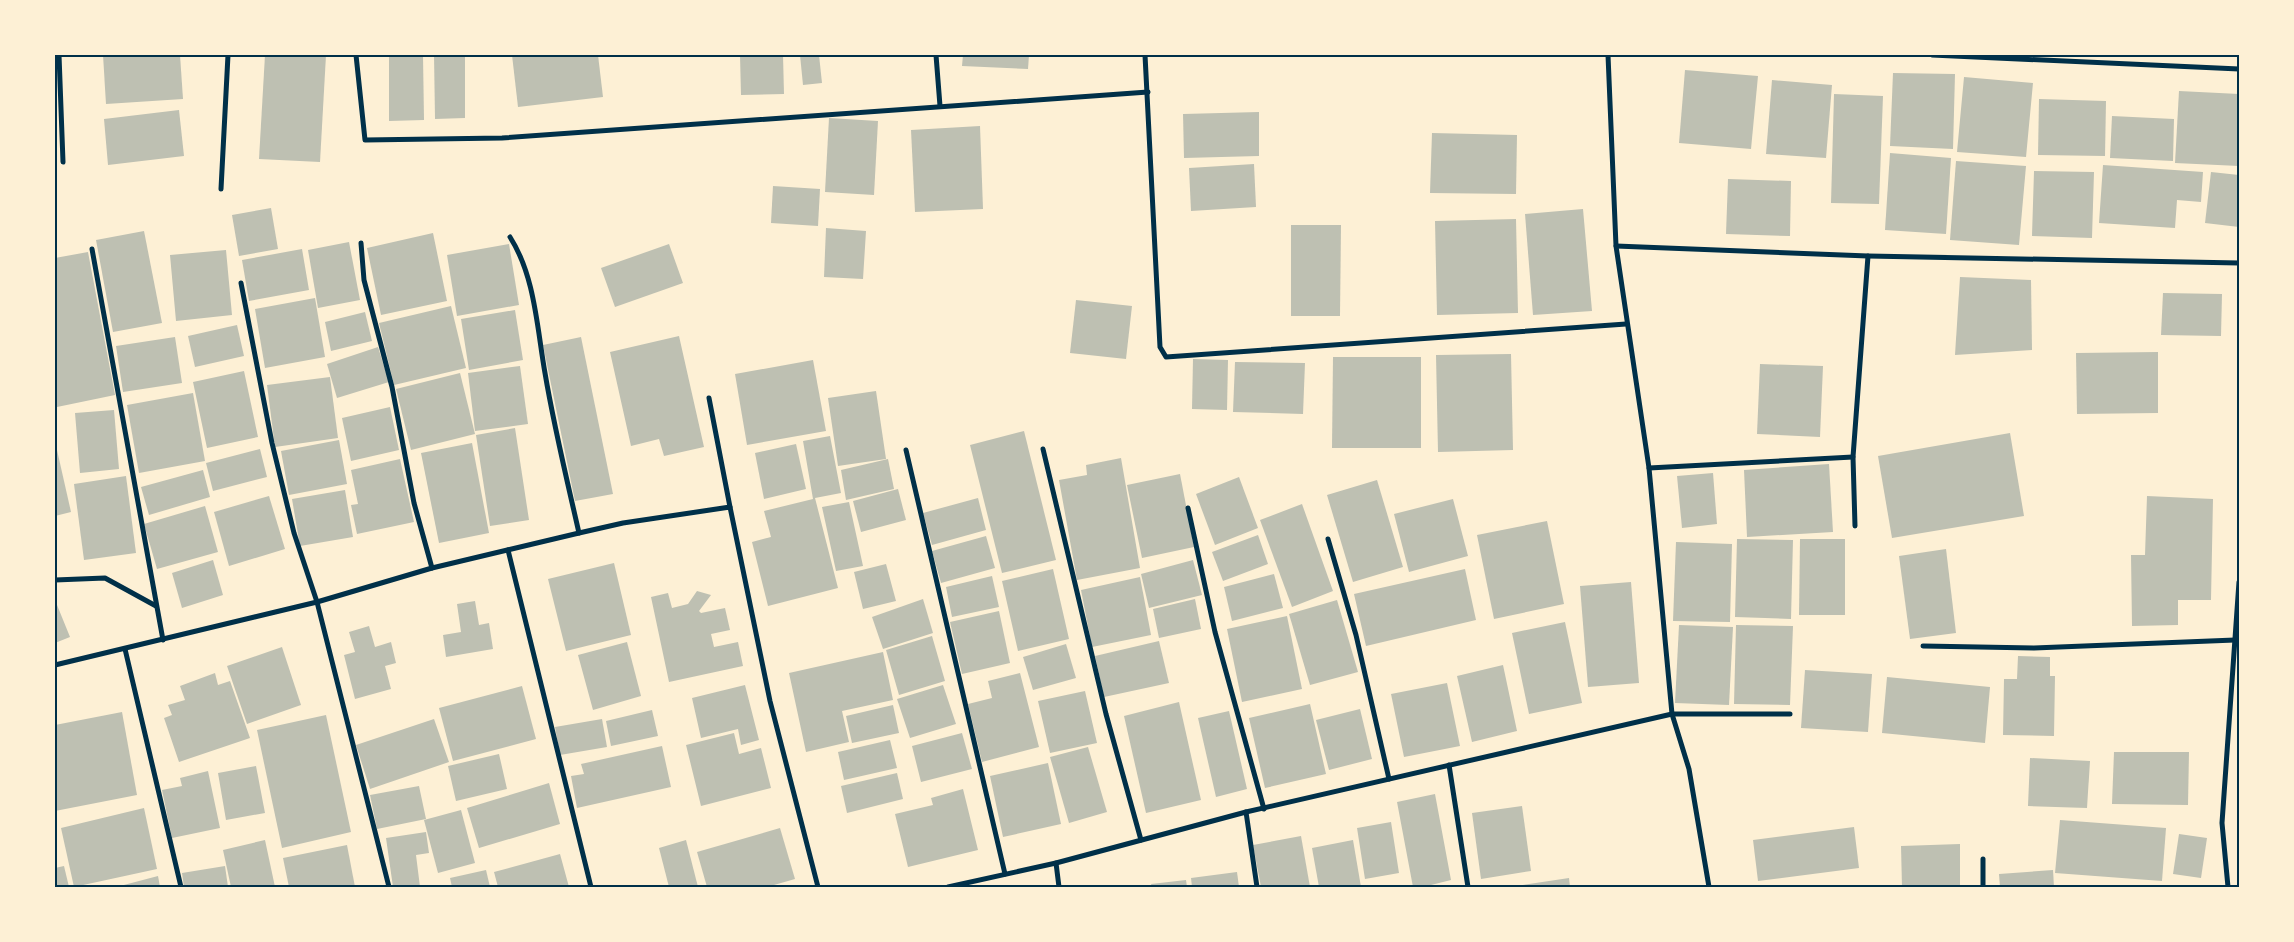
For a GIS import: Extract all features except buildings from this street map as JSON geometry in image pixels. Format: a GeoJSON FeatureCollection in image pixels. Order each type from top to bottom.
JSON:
{"type":"FeatureCollection","features":[{"type":"Feature","properties":{"kind":"street"},"geometry":{"type":"LineString","coordinates":[[59,55],[63,162]]}},
{"type":"Feature","properties":{"kind":"street"},"geometry":{"type":"LineString","coordinates":[[221,189],[228,55]]}},
{"type":"Feature","properties":{"kind":"street"},"geometry":{"type":"LineString","coordinates":[[356,55],[365,140],[502,138],[1148,92]]}},
{"type":"Feature","properties":{"kind":"street"},"geometry":{"type":"LineString","coordinates":[[936,55],[940,106]]}},
{"type":"Feature","properties":{"kind":"street"},"geometry":{"type":"LineString","coordinates":[[1145,55],[1160,347],[1166,357],[1626,324]]}},
{"type":"Feature","properties":{"kind":"street"},"geometry":{"type":"LineString","coordinates":[[1608,55],[1616,246],[1626,324],[1649,468],[1672,714],[1689,769],[1709,887]]}},
{"type":"Feature","properties":{"kind":"street"},"geometry":{"type":"LineString","coordinates":[[1932,55],[2239,69]]}},
{"type":"Feature","properties":{"kind":"street"},"geometry":{"type":"LineString","coordinates":[[510,237],[520,253],[532,293],[557,438],[579,533]]}},
{"type":"Feature","properties":{"kind":"street"},"geometry":{"type":"LineString","coordinates":[[361,243],[364,280],[392,387],[414,503],[432,568]]}},
{"type":"Feature","properties":{"kind":"street"},"geometry":{"type":"LineString","coordinates":[[1616,246],[1868,256],[2239,264]]}},
{"type":"Feature","properties":{"kind":"street"},"geometry":{"type":"LineString","coordinates":[[92,249],[163,640]]}},
{"type":"Feature","properties":{"kind":"street"},"geometry":{"type":"LineString","coordinates":[[1854,526],[1853,457],[1868,256]]}},
{"type":"Feature","properties":{"kind":"street"},"geometry":{"type":"LineString","coordinates":[[241,283],[274,452],[294,533],[317,602],[389,887]]}},
{"type":"Feature","properties":{"kind":"street"},"geometry":{"type":"LineString","coordinates":[[709,398],[770,701],[818,887]]}},
{"type":"Feature","properties":{"kind":"street"},"geometry":{"type":"LineString","coordinates":[[1043,449],[1106,714],[1141,840]]}},
{"type":"Feature","properties":{"kind":"street"},"geometry":{"type":"LineString","coordinates":[[906,450],[1004,874]]}},
{"type":"Feature","properties":{"kind":"street"},"geometry":{"type":"LineString","coordinates":[[1649,468],[1853,457]]}},
{"type":"Feature","properties":{"kind":"street"},"geometry":{"type":"LineString","coordinates":[[55,666],[317,602],[432,568],[579,533],[623,523],[730,507]]}},
{"type":"Feature","properties":{"kind":"street"},"geometry":{"type":"LineString","coordinates":[[1188,508],[1215,632],[1264,809]]}},
{"type":"Feature","properties":{"kind":"street"},"geometry":{"type":"LineString","coordinates":[[1328,539],[1356,635],[1390,779]]}},
{"type":"Feature","properties":{"kind":"street"},"geometry":{"type":"LineString","coordinates":[[508,550],[591,887]]}},
{"type":"Feature","properties":{"kind":"street"},"geometry":{"type":"LineString","coordinates":[[55,580],[105,578],[156,606]]}},
{"type":"Feature","properties":{"kind":"street"},"geometry":{"type":"LineString","coordinates":[[2228,887],[2222,823],[2239,582]]}},
{"type":"Feature","properties":{"kind":"street"},"geometry":{"type":"LineString","coordinates":[[1923,646],[2034,648],[2235,640]]}},
{"type":"Feature","properties":{"kind":"street"},"geometry":{"type":"LineString","coordinates":[[125,649],[181,887]]}},
{"type":"Feature","properties":{"kind":"street"},"geometry":{"type":"LineString","coordinates":[[948,887],[1056,863],[1246,812],[1672,714],[1790,714]]}},
{"type":"Feature","properties":{"kind":"street"},"geometry":{"type":"LineString","coordinates":[[1449,765],[1468,887]]}},
{"type":"Feature","properties":{"kind":"street"},"geometry":{"type":"LineString","coordinates":[[1246,812],[1257,887]]}},
{"type":"Feature","properties":{"kind":"street"},"geometry":{"type":"LineString","coordinates":[[1983,859],[1983,887]]}},
{"type":"Feature","properties":{"kind":"street"},"geometry":{"type":"LineString","coordinates":[[1056,863],[1059,887]]}}]}
